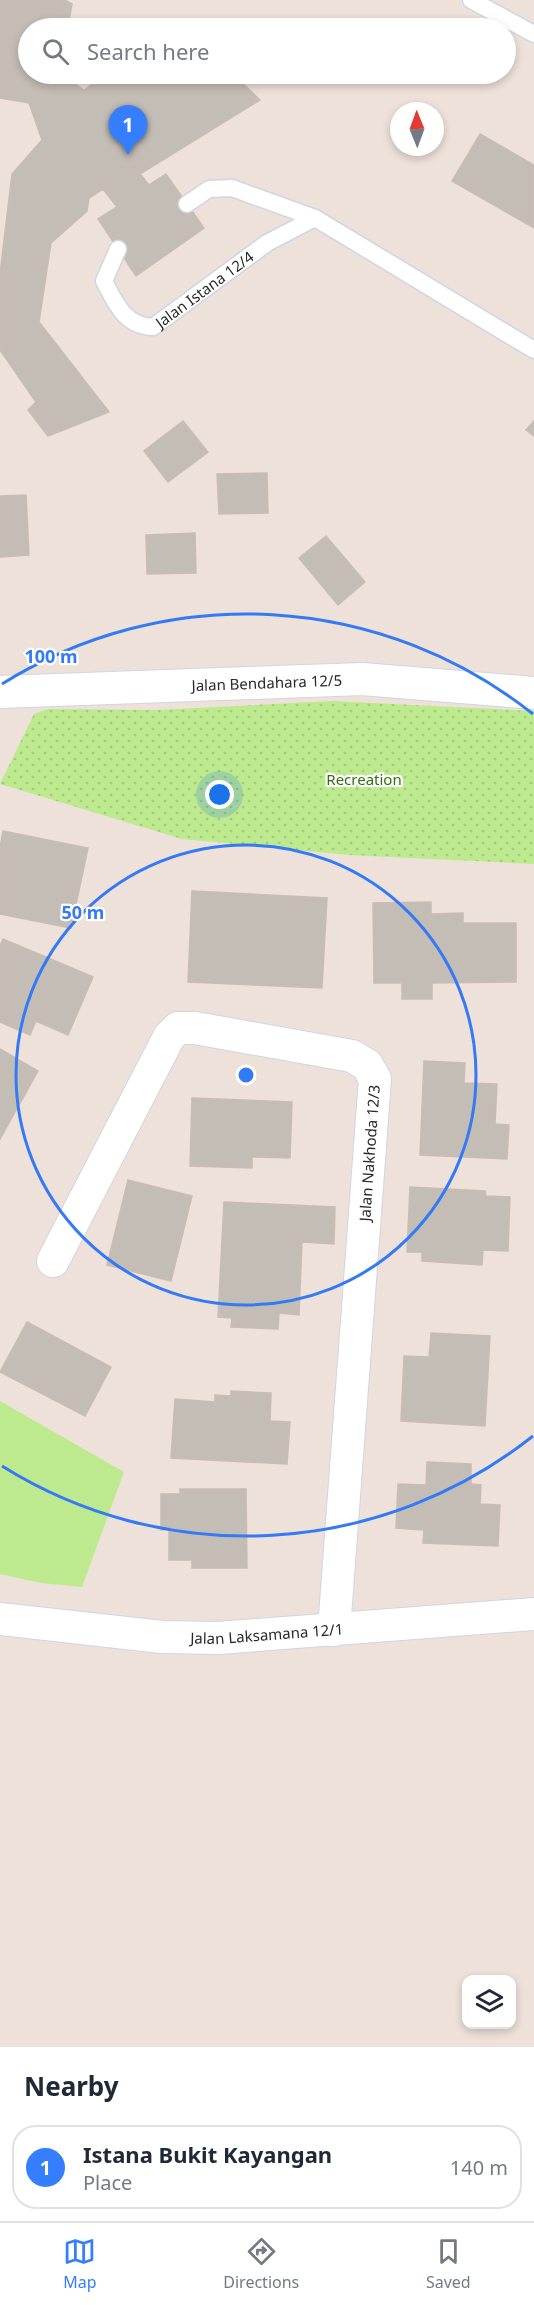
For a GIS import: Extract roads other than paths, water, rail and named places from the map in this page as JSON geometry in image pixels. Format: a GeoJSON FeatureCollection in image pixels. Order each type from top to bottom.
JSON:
{"type":"FeatureCollection","features":[{"type":"Feature","properties":{"kind":"street","name":"Jalan Bendahara 12/5"},"geometry":{"type":"LineString","coordinates":[[0,692],[362,679],[534,693]]}},
{"type":"Feature","properties":{"kind":"street","name":"Jalan Nakhoda 12/3"},"geometry":{"type":"LineString","coordinates":[[53,1261],[169,1037],[178,1028],[352,1056],[368,1065],[375,1079],[334,1630]]}},
{"type":"Feature","properties":{"kind":"street","name":"Jalan Laksamana 12/1"},"geometry":{"type":"LineString","coordinates":[[0,1619],[162,1636],[218,1638],[534,1614]]}},
{"type":"Feature","properties":{"kind":"lane"},"geometry":{"type":"LineString","coordinates":[[471,0],[504,18]]}},
{"type":"Feature","properties":{"kind":"lane"},"geometry":{"type":"LineString","coordinates":[[516,24],[534,34]]}},
{"type":"Feature","properties":{"kind":"lane"},"geometry":{"type":"LineString","coordinates":[[188,204],[209,189],[232,188],[315,218],[534,351]]}},
{"type":"Feature","properties":{"kind":"lane","name":"Jalan Istana 12/4"},"geometry":{"type":"LineString","coordinates":[[118,249],[104,282],[116,303],[132,323],[140,327],[153,327],[267,243],[315,218]]}},
{"type":"Feature","properties":{"kind":"place","name":"Istana Bukit Kayangan"},"geometry":{"type":"Point","coordinates":[128,155]}},
{"type":"Feature","properties":{"kind":"park label","name":"Recreation"},"geometry":{"type":"Point","coordinates":[364,779]}}]}
